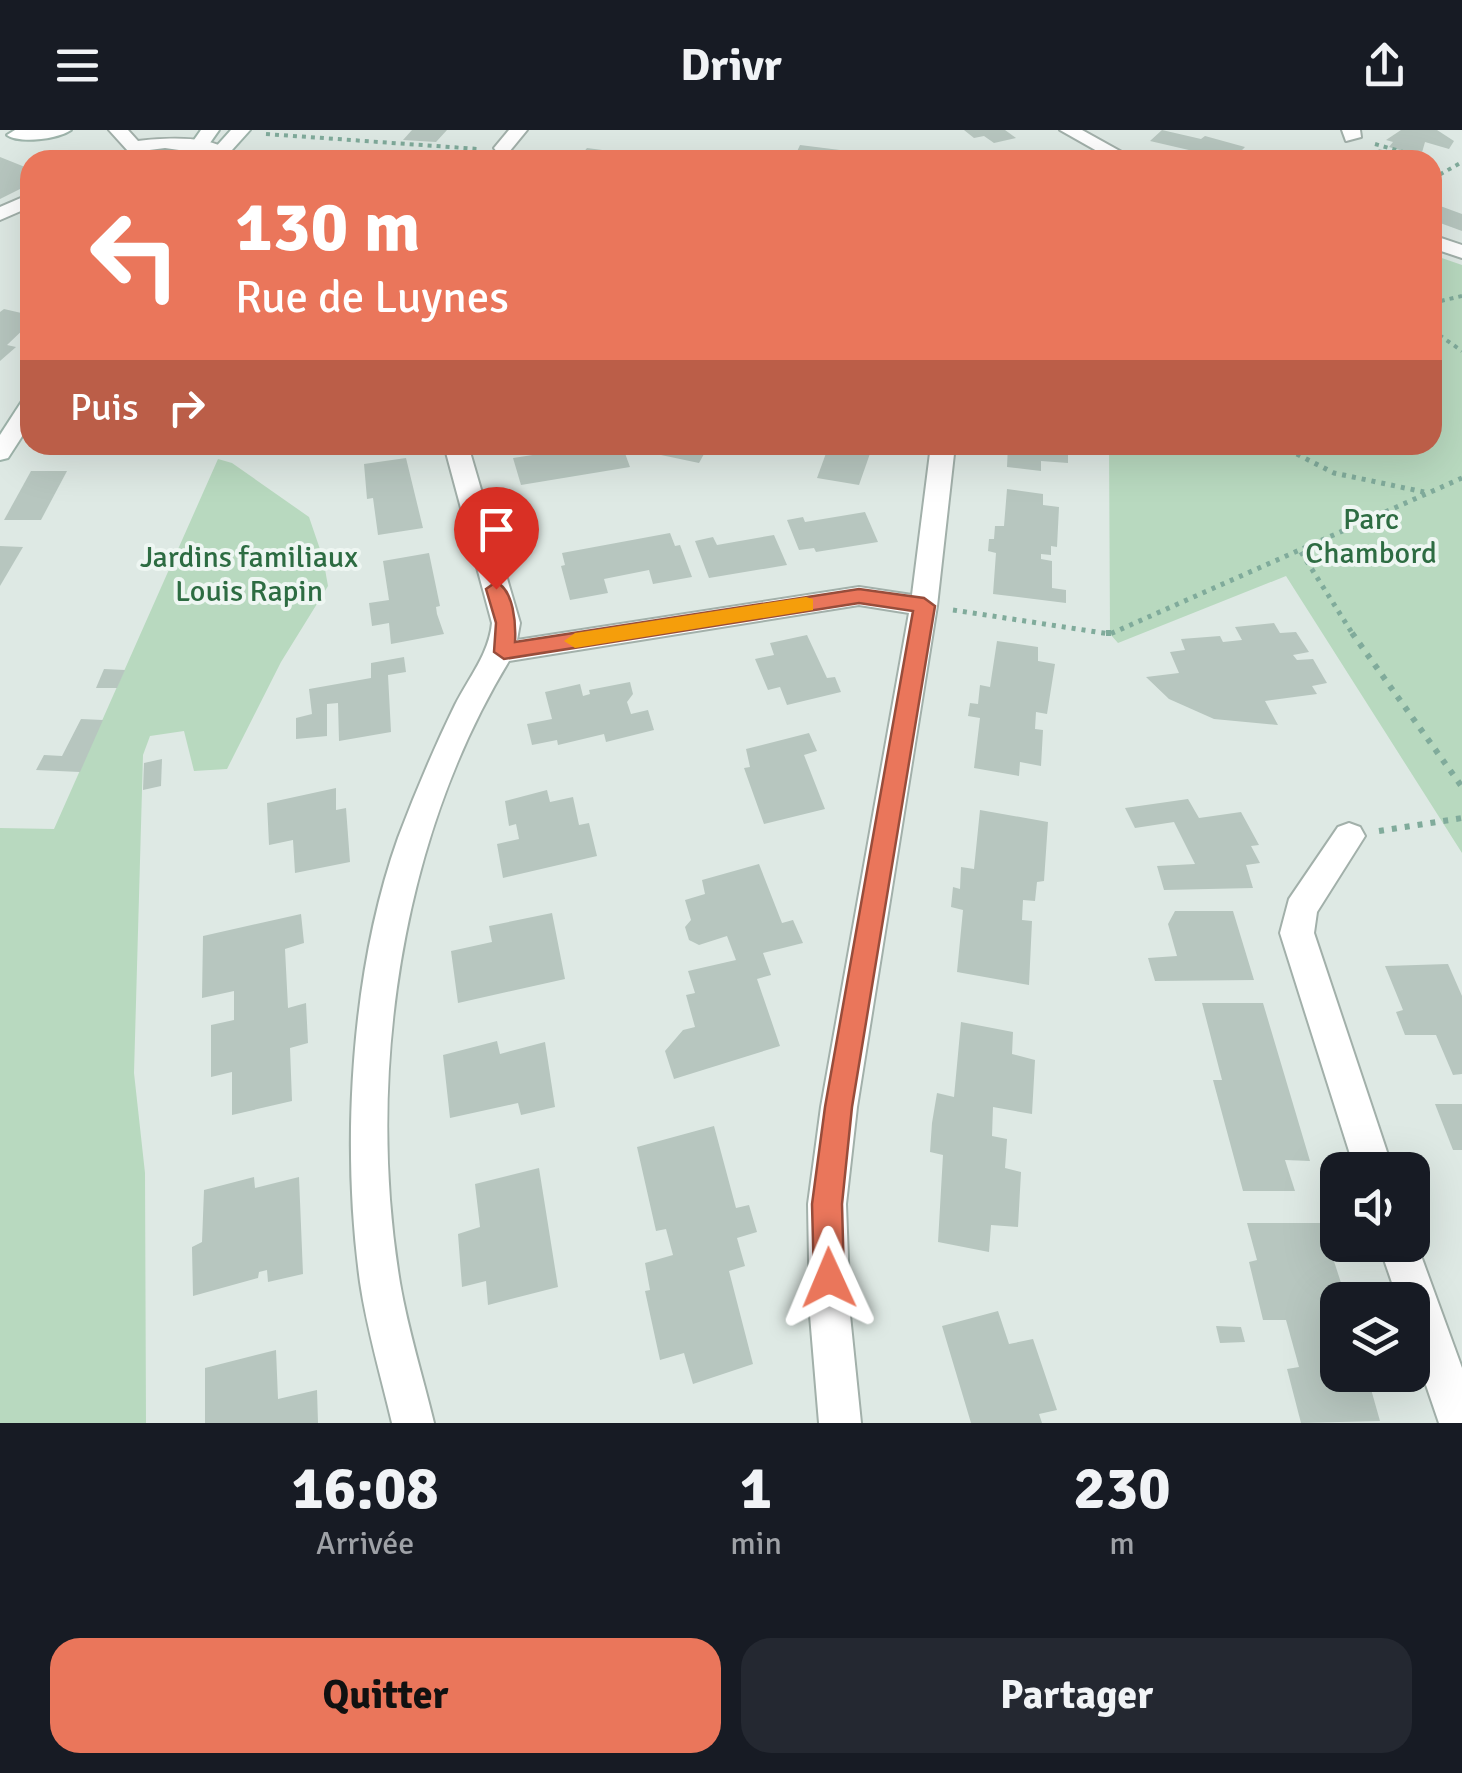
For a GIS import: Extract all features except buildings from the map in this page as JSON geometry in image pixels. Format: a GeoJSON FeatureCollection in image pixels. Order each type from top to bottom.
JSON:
{"type":"FeatureCollection","features":[{"type":"Feature","properties":{"kind":"street"},"geometry":{"type":"LineString","coordinates":[[8,136],[38,130]]}},
{"type":"Feature","properties":{"kind":"street"},"geometry":{"type":"LineString","coordinates":[[8,136],[62,130]]}},
{"type":"Feature","properties":{"kind":"street"},"geometry":{"type":"LineString","coordinates":[[118,130],[126,135],[128,150]]}},
{"type":"Feature","properties":{"kind":"street"},"geometry":{"type":"LineString","coordinates":[[128,150],[167,130]]}},
{"type":"Feature","properties":{"kind":"street"},"geometry":{"type":"LineString","coordinates":[[503,148],[518,130]]}},
{"type":"Feature","properties":{"kind":"street"},"geometry":{"type":"LineString","coordinates":[[1069,130],[1103,150]]}},
{"type":"Feature","properties":{"kind":"street"},"geometry":{"type":"LineString","coordinates":[[223,150],[241,131]]}},
{"type":"Feature","properties":{"kind":"street"},"geometry":{"type":"LineString","coordinates":[[128,150],[165,143],[199,145]]}},
{"type":"Feature","properties":{"kind":"street"},"geometry":{"type":"LineString","coordinates":[[0,454],[20,422]]}},
{"type":"Feature","properties":{"kind":"street"},"geometry":{"type":"LineString","coordinates":[[412,1423],[380,1281],[372,1157],[376,1041],[392,916],[409,852],[482,681],[504,652],[506,623],[459,455]]}},
{"type":"Feature","properties":{"kind":"street"},"geometry":{"type":"LineString","coordinates":[[840,1423],[830,1315],[827,1204],[838,1107],[924,606],[942,455]]}},
{"type":"Feature","properties":{"kind":"street"},"geometry":{"type":"LineString","coordinates":[[504,652],[859,596],[924,606]]}},
{"type":"Feature","properties":{"kind":"street"},"geometry":{"type":"LineString","coordinates":[[1350,836],[1301,909],[1297,933],[1368,1152]]}},
{"type":"Feature","properties":{"kind":"street"},"geometry":{"type":"LineString","coordinates":[[1405,1262],[1460,1423]]}},
{"type":"Feature","properties":{"kind":"path"},"geometry":{"type":"LineString","coordinates":[[241,131],[455,150],[503,148]]}},
{"type":"Feature","properties":{"kind":"path"},"geometry":{"type":"LineString","coordinates":[[1351,133],[1402,150]]}},
{"type":"Feature","properties":{"kind":"path"},"geometry":{"type":"LineString","coordinates":[[1442,173],[1462,162]]}},
{"type":"Feature","properties":{"kind":"path"},"geometry":{"type":"LineString","coordinates":[[1442,163],[1454,166]]}},
{"type":"Feature","properties":{"kind":"path"},"geometry":{"type":"LineString","coordinates":[[1299,455],[1334,472],[1427,492]]}},
{"type":"Feature","properties":{"kind":"path"},"geometry":{"type":"LineString","coordinates":[[924,606],[1110,634],[1462,478]]}},
{"type":"Feature","properties":{"kind":"path"},"geometry":{"type":"LineString","coordinates":[[1301,552],[1363,650],[1462,788]]}},
{"type":"Feature","properties":{"kind":"path"},"geometry":{"type":"LineString","coordinates":[[1350,836],[1462,818]]}},
{"type":"Feature","properties":{"kind":"green space","name":"Parc Chambord"},"geometry":{"type":"Polygon","coordinates":[[[1442,258],[1462,265],[1462,853],[1286,576],[1118,643],[1110,634],[1109,455],[1442,455],[1442,258]]]}},
{"type":"Feature","properties":{"kind":"green space","name":"Jardins familiaux Louis Rapin"},"geometry":{"type":"Polygon","coordinates":[[[218,459],[232,463],[309,517],[328,586],[281,662],[227,769],[194,771],[184,731],[150,736],[143,755],[134,1073],[145,1173],[146,1423],[0,1423],[0,828],[54,829],[218,459]]]}},
{"type":"Feature","properties":{"kind":"slow traffic"},"geometry":{"type":"LineString","coordinates":[[575,641],[806,604]]}},
{"type":"Feature","properties":{"kind":"route"},"geometry":{"type":"LineString","coordinates":[[496,589],[506,623],[504,652],[859,596],[924,606],[838,1107],[827,1204],[829,1278]]}}]}
